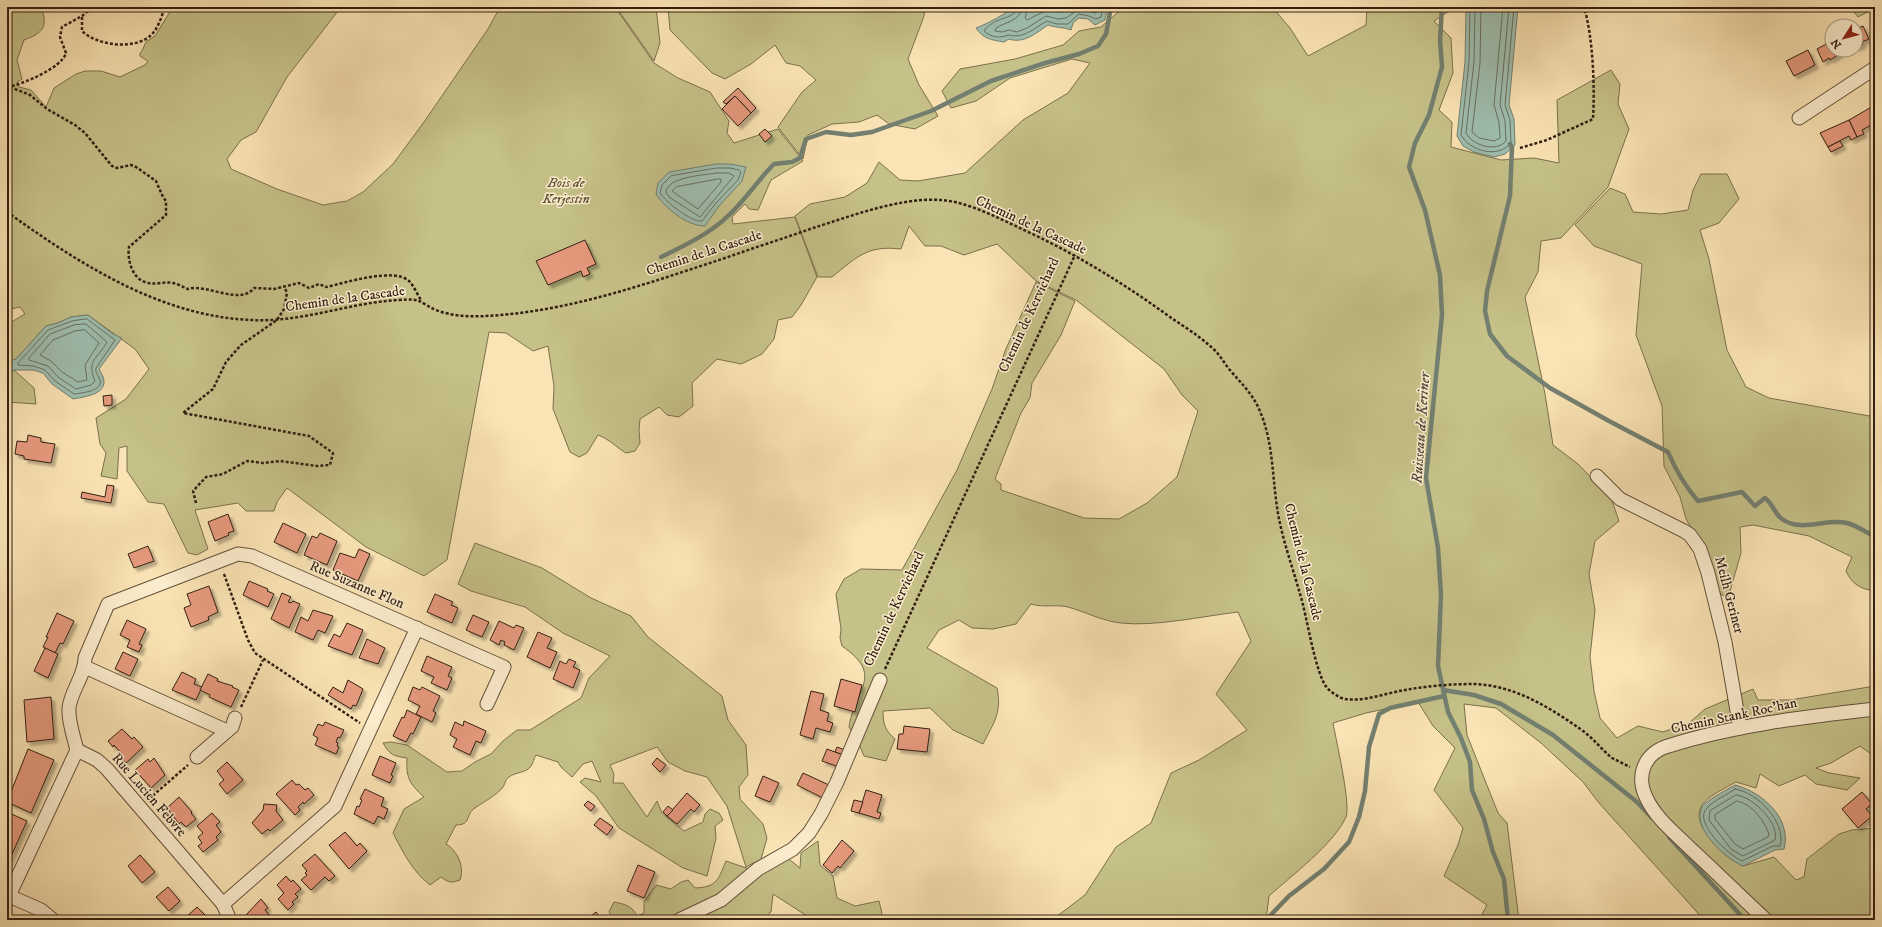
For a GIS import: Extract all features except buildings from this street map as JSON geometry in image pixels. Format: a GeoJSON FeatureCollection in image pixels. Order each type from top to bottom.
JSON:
{"type":"FeatureCollection","features":[{"type":"Feature","properties":{"kind":"street"},"geometry":{"type":"LineString","coordinates":[[1799,118],[1875,68]]}},
{"type":"Feature","properties":{"kind":"street","name":"Meilh Geriner"},"geometry":{"type":"LineString","coordinates":[[1597,476],[1620,499],[1690,535],[1700,549],[1708,573],[1721,626],[1740,728]]}},
{"type":"Feature","properties":{"kind":"street","name":"Rue Suzanne Flon"},"geometry":{"type":"LineString","coordinates":[[77,750],[69,709],[85,667],[85,658],[108,604],[233,555],[245,554],[252,556],[504,667],[487,704]]}},
{"type":"Feature","properties":{"kind":"street"},"geometry":{"type":"LineString","coordinates":[[223,904],[332,809],[417,628]]}},
{"type":"Feature","properties":{"kind":"street"},"geometry":{"type":"LineString","coordinates":[[85,667],[227,731]]}},
{"type":"Feature","properties":{"kind":"street","name":"Chemin de Kervichard"},"geometry":{"type":"LineString","coordinates":[[679,920],[721,900],[758,869],[793,849],[809,833],[821,814],[837,782],[880,680]]}},
{"type":"Feature","properties":{"kind":"street","name":"Chemin Stank Roc'han"},"geometry":{"type":"LineString","coordinates":[[1642,774],[1647,760],[1659,749],[1675,744],[1740,728],[1808,716],[1875,709]]}},
{"type":"Feature","properties":{"kind":"street"},"geometry":{"type":"LineString","coordinates":[[197,757],[232,727],[235,718]]}},
{"type":"Feature","properties":{"kind":"street"},"geometry":{"type":"LineString","coordinates":[[50,918],[33,906],[8,897],[77,750]]}},
{"type":"Feature","properties":{"kind":"street","name":"Rue Lucien Febvre"},"geometry":{"type":"LineString","coordinates":[[77,750],[97,760],[140,807],[223,904],[230,920]]}},
{"type":"Feature","properties":{"kind":"street"},"geometry":{"type":"LineString","coordinates":[[1642,774],[1646,796],[1659,817],[1766,920]]}},
{"type":"Feature","properties":{"kind":"path"},"geometry":{"type":"LineString","coordinates":[[8,87],[21,84],[62,60],[66,53],[60,37],[62,27],[82,16],[93,7]]}},
{"type":"Feature","properties":{"kind":"path"},"geometry":{"type":"LineString","coordinates":[[82,16],[82,31],[87,36],[94,40],[114,44],[125,44],[137,42],[154,32],[165,7]]}},
{"type":"Feature","properties":{"kind":"path"},"geometry":{"type":"LineString","coordinates":[[1520,148],[1547,140],[1593,119],[1594,102],[1590,30],[1584,7]]}},
{"type":"Feature","properties":{"kind":"path"},"geometry":{"type":"LineString","coordinates":[[8,87],[30,95],[47,109],[80,129],[112,166],[117,168],[131,165],[136,167],[158,185],[160,192],[166,200],[166,215],[130,247],[128,253],[130,265],[138,278],[145,283],[174,283],[188,289],[195,286],[240,295],[251,292],[254,288],[274,289],[299,283],[309,288],[319,284],[326,287],[375,275],[381,275],[405,278],[409,281],[421,300]]}},
{"type":"Feature","properties":{"kind":"path","name":"Chemin de la Cascade"},"geometry":{"type":"LineString","coordinates":[[7,212],[33,232],[90,267],[116,282],[139,292],[189,309],[210,314],[242,319],[277,320],[386,301],[421,300],[439,312],[460,316],[491,316],[552,309],[706,264],[869,210],[898,204],[927,201],[958,203],[1004,220],[1075,255],[1133,290],[1212,348],[1254,398],[1261,412],[1270,440],[1278,511],[1303,601],[1319,671],[1323,683],[1331,691],[1346,699],[1445,685],[1469,684],[1500,686],[1526,696],[1586,732],[1612,757],[1642,774]]}},
{"type":"Feature","properties":{"kind":"path","name":"Chemin de Kervichard"},"geometry":{"type":"LineString","coordinates":[[880,680],[1075,255]]}},
{"type":"Feature","properties":{"kind":"path"},"geometry":{"type":"LineString","coordinates":[[196,503],[193,491],[206,477],[223,474],[247,461],[263,463],[280,461],[317,466],[330,465],[333,453],[309,436],[183,413],[213,389],[226,362],[241,345],[277,320],[284,309],[287,293],[284,286]]}},
{"type":"Feature","properties":{"kind":"path"},"geometry":{"type":"LineString","coordinates":[[219,561],[248,640],[256,653],[263,660],[370,730]]}},
{"type":"Feature","properties":{"kind":"path"},"geometry":{"type":"LineString","coordinates":[[235,718],[263,660]]}},
{"type":"Feature","properties":{"kind":"path"},"geometry":{"type":"LineString","coordinates":[[140,807],[197,757]]}},
{"type":"Feature","properties":{"kind":"green space","name":"Bois de Kerjestin"},"geometry":{"type":"Polygon","coordinates":[[[7,7],[41,7],[44,25],[35,35],[24,40],[17,60],[22,79],[17,82],[19,87],[31,90],[46,107],[54,88],[76,74],[85,71],[101,71],[120,77],[145,65],[148,61],[140,56],[140,53],[146,42],[155,36],[173,7],[341,7],[287,77],[256,132],[241,140],[227,159],[231,169],[277,189],[323,205],[347,201],[363,192],[393,164],[488,29],[500,7],[615,7],[654,63],[678,78],[710,92],[729,121],[727,133],[734,143],[778,129],[803,161],[771,180],[758,210],[749,209],[745,204],[732,217],[733,224],[795,217],[817,277],[801,305],[792,317],[778,320],[774,339],[762,354],[741,364],[717,359],[692,383],[693,406],[679,417],[667,415],[659,407],[640,419],[640,443],[635,451],[626,453],[598,435],[587,453],[579,457],[570,452],[553,409],[554,386],[548,346],[533,351],[506,333],[489,332],[447,560],[424,576],[366,547],[287,488],[277,502],[274,511],[246,511],[238,503],[195,510],[208,549],[197,555],[188,553],[164,504],[148,502],[127,471],[127,446],[119,448],[117,479],[101,476],[106,453],[100,444],[96,418],[126,399],[149,369],[135,349],[88,315],[71,317],[58,323],[46,326],[16,359],[7,362],[8,324],[25,314],[20,307],[7,310],[7,7]]]}},
{"type":"Feature","properties":{"kind":"green space"},"geometry":{"type":"Polygon","coordinates":[[[616,7],[656,7],[660,43],[654,61],[616,7]]]}},
{"type":"Feature","properties":{"kind":"green space"},"geometry":{"type":"Polygon","coordinates":[[[668,7],[925,7],[924,16],[908,59],[919,85],[938,116],[915,129],[889,124],[877,115],[859,122],[832,124],[808,135],[803,159],[778,127],[802,92],[816,80],[800,66],[786,63],[775,45],[751,64],[725,79],[712,73],[670,30],[668,7]]]}},
{"type":"Feature","properties":{"kind":"green space"},"geometry":{"type":"Polygon","coordinates":[[[1124,7],[1272,7],[1290,28],[1308,56],[1366,25],[1367,7],[1448,7],[1448,12],[1434,21],[1451,38],[1453,73],[1439,110],[1452,122],[1451,147],[1501,160],[1534,158],[1559,163],[1557,100],[1611,70],[1620,84],[1618,104],[1629,129],[1608,187],[1561,238],[1541,241],[1538,272],[1525,297],[1545,394],[1553,445],[1578,464],[1611,498],[1619,521],[1595,541],[1589,574],[1595,610],[1590,657],[1594,691],[1600,718],[1617,738],[1638,726],[1663,732],[1689,723],[1705,709],[1753,689],[1758,700],[1790,700],[1875,686],[1875,757],[1860,746],[1831,763],[1816,768],[1829,773],[1860,778],[1847,790],[1816,784],[1805,775],[1779,786],[1760,774],[1756,788],[1736,782],[1707,800],[1699,813],[1700,821],[1705,831],[1717,847],[1730,859],[1743,866],[1774,857],[1796,880],[1804,877],[1807,859],[1839,834],[1852,830],[1875,828],[1875,920],[1704,920],[1599,803],[1583,782],[1541,743],[1496,708],[1464,704],[1467,735],[1498,813],[1507,823],[1519,920],[1479,920],[1487,905],[1444,876],[1458,845],[1463,828],[1434,790],[1455,748],[1433,726],[1418,702],[1366,713],[1333,723],[1345,786],[1347,810],[1346,817],[1332,838],[1322,849],[1269,896],[1266,920],[1052,920],[1085,895],[1116,847],[1151,823],[1171,773],[1199,760],[1247,730],[1216,694],[1251,641],[1238,612],[1148,624],[1134,624],[1107,620],[1068,607],[1031,604],[1016,624],[993,629],[972,628],[959,620],[939,630],[927,648],[997,688],[998,711],[994,723],[983,744],[953,730],[930,708],[883,711],[885,727],[895,739],[886,761],[864,756],[849,727],[852,714],[864,683],[865,675],[862,666],[855,656],[842,646],[836,594],[844,579],[861,569],[902,570],[957,470],[992,389],[1005,351],[1036,282],[1075,301],[1061,335],[1032,383],[1030,398],[1021,413],[995,479],[1001,484],[1001,490],[1084,518],[1119,519],[1147,503],[1177,477],[1198,411],[1182,395],[1164,369],[1076,300],[1036,281],[997,244],[964,255],[941,246],[925,246],[909,226],[901,249],[889,248],[871,251],[856,258],[832,277],[818,277],[795,216],[810,204],[845,197],[867,183],[879,162],[900,180],[918,181],[965,173],[1023,120],[1068,93],[1090,63],[1072,59],[1010,78],[976,101],[951,108],[942,91],[960,69],[1015,59],[1063,45],[1079,31],[1101,27],[1124,7]]]}},
{"type":"Feature","properties":{"kind":"green space"},"geometry":{"type":"Polygon","coordinates":[[[1850,7],[1875,7],[1875,8],[1858,17],[1850,7]]]}},
{"type":"Feature","properties":{"kind":"green space"},"geometry":{"type":"Polygon","coordinates":[[[1701,174],[1727,174],[1739,199],[1719,223],[1700,230],[1709,259],[1727,350],[1746,387],[1769,398],[1875,417],[1875,591],[1865,589],[1857,585],[1848,576],[1846,571],[1852,557],[1809,536],[1753,525],[1740,527],[1741,553],[1728,598],[1717,592],[1701,544],[1686,519],[1680,497],[1664,466],[1662,406],[1636,335],[1642,264],[1594,246],[1575,225],[1610,188],[1625,194],[1633,212],[1661,214],[1688,210],[1693,190],[1701,174]]]}},
{"type":"Feature","properties":{"kind":"green space"},"geometry":{"type":"Polygon","coordinates":[[[14,370],[34,388],[36,404],[7,402],[7,373],[14,370]]]}},
{"type":"Feature","properties":{"kind":"green space"},"geometry":{"type":"Polygon","coordinates":[[[475,543],[542,568],[591,598],[631,616],[648,637],[722,696],[728,720],[746,745],[748,775],[739,787],[740,799],[763,824],[767,838],[761,859],[746,867],[727,806],[707,777],[685,771],[668,762],[657,747],[610,765],[614,774],[613,783],[623,783],[647,817],[657,801],[662,813],[684,831],[703,822],[705,814],[710,809],[719,813],[723,820],[715,826],[716,838],[707,876],[683,868],[619,828],[596,796],[580,782],[585,778],[601,782],[592,761],[583,764],[572,777],[561,767],[558,762],[536,755],[532,765],[529,768],[509,777],[500,790],[472,810],[464,823],[461,825],[456,825],[446,844],[454,850],[461,864],[460,880],[450,882],[441,877],[430,885],[418,874],[408,861],[393,833],[404,809],[424,797],[415,788],[410,780],[407,771],[407,758],[392,754],[383,743],[391,742],[407,745],[447,772],[462,771],[491,754],[503,741],[517,730],[530,730],[581,698],[589,678],[610,656],[563,633],[525,607],[471,591],[458,584],[475,543]]]}},
{"type":"Feature","properties":{"kind":"green space"},"geometry":{"type":"Polygon","coordinates":[[[818,841],[820,865],[833,876],[837,898],[855,906],[879,901],[882,913],[880,920],[803,920],[807,916],[773,894],[771,912],[761,920],[614,920],[609,912],[614,902],[628,906],[637,916],[644,913],[644,902],[656,885],[671,889],[681,882],[688,880],[695,888],[708,886],[716,881],[726,861],[749,869],[767,870],[789,859],[800,868],[801,853],[818,841]]]}},
{"type":"Feature","properties":{"kind":"water"},"geometry":{"type":"Polygon","coordinates":[[[1016,7],[1107,7],[1107,10],[1105,20],[1095,25],[1088,19],[1079,18],[1073,23],[1071,30],[1048,25],[1030,37],[1020,40],[1009,39],[1004,42],[992,40],[982,35],[976,28],[1016,7]]]}},
{"type":"Feature","properties":{"kind":"water"},"geometry":{"type":"Polygon","coordinates":[[[1466,7],[1518,7],[1509,105],[1514,119],[1515,145],[1505,154],[1494,157],[1474,152],[1463,146],[1457,136],[1465,62],[1466,7]]]}},
{"type":"Feature","properties":{"kind":"water"},"geometry":{"type":"Polygon","coordinates":[[[716,164],[730,164],[746,167],[742,181],[719,206],[705,226],[684,220],[665,205],[656,194],[658,183],[669,172],[716,164]]]}},
{"type":"Feature","properties":{"kind":"water"},"geometry":{"type":"Polygon","coordinates":[[[88,315],[113,334],[122,338],[99,369],[104,381],[103,386],[97,392],[73,399],[52,384],[43,373],[33,370],[14,370],[7,373],[7,362],[16,359],[46,326],[58,323],[71,317],[88,315]]]}},
{"type":"Feature","properties":{"kind":"water"},"geometry":{"type":"Polygon","coordinates":[[[1735,785],[1745,788],[1764,800],[1773,808],[1784,827],[1784,849],[1775,850],[1743,866],[1727,856],[1705,833],[1701,824],[1700,815],[1704,804],[1735,785]]]}},
{"type":"Feature","properties":{"kind":"waterway"},"geometry":{"type":"LineString","coordinates":[[661,257],[697,239],[722,222],[741,203],[774,164],[792,162],[800,158],[806,139],[826,132],[851,135],[872,132],[931,111],[991,81],[1045,63],[1079,54],[1098,46],[1106,34],[1111,7]]}},
{"type":"Feature","properties":{"kind":"waterway","name":"Ruisseau de Keriner"},"geometry":{"type":"LineString","coordinates":[[1442,7],[1440,40],[1442,67],[1429,115],[1415,143],[1409,167],[1425,210],[1440,275],[1442,315],[1426,478],[1438,548],[1441,595],[1438,666],[1448,712],[1461,738],[1470,762],[1472,790],[1484,819],[1493,852],[1504,879],[1508,920]]}},
{"type":"Feature","properties":{"kind":"waterway"},"geometry":{"type":"LineString","coordinates":[[1510,144],[1512,147],[1510,196],[1487,291],[1485,311],[1490,334],[1507,356],[1550,388],[1668,452],[1681,478],[1698,501],[1742,492],[1755,506],[1765,498],[1779,517],[1789,523],[1797,525],[1831,522],[1847,523],[1875,537]]}},
{"type":"Feature","properties":{"kind":"waterway"},"geometry":{"type":"LineString","coordinates":[[1443,690],[1474,695],[1501,704],[1553,735],[1637,802],[1652,818]]}},
{"type":"Feature","properties":{"kind":"waterway"},"geometry":{"type":"LineString","coordinates":[[1266,920],[1289,896],[1324,869],[1349,842],[1359,817],[1365,791],[1369,747],[1379,714],[1390,708],[1444,696]]}},
{"type":"Feature","properties":{"kind":"waterway"},"geometry":{"type":"LineString","coordinates":[[1669,837],[1745,920]]}}]}
